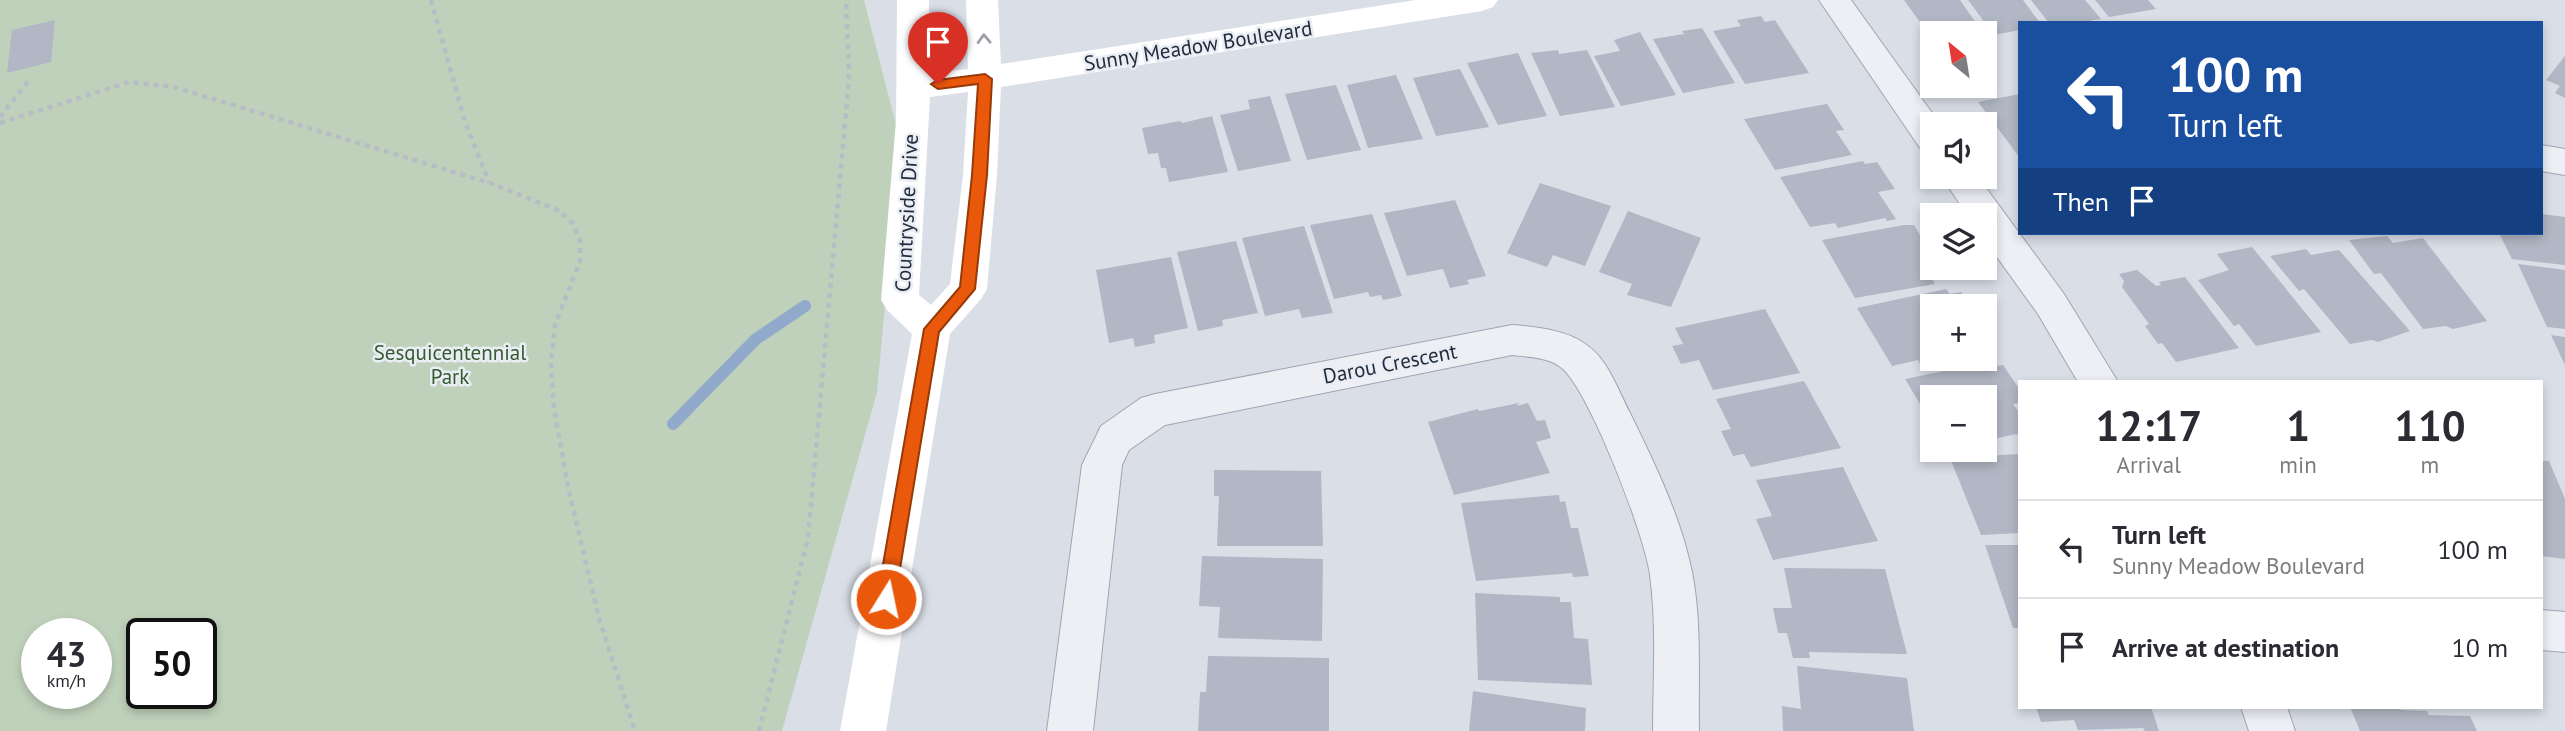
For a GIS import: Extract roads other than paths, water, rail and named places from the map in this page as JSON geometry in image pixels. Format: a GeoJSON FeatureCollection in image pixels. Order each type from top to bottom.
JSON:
{"type":"FeatureCollection","features":[{"type":"Feature","properties":{"kind":"main road","name":"Countryside Drive"},"geometry":{"type":"LineString","coordinates":[[913,0],[914,87],[900,300],[932,329]]}},
{"type":"Feature","properties":{"kind":"main road"},"geometry":{"type":"LineString","coordinates":[[863,731],[932,329],[968,289],[980,175],[985,79],[982,0]]}},
{"type":"Feature","properties":{"kind":"main road","name":"Sunny Meadow Boulevard"},"geometry":{"type":"LineString","coordinates":[[914,87],[985,79],[1482,0]]}},
{"type":"Feature","properties":{"kind":"street"},"geometry":{"type":"LineString","coordinates":[[1835,0],[1920,122]]}},
{"type":"Feature","properties":{"kind":"street"},"geometry":{"type":"LineString","coordinates":[[2543,158],[2565,162]]}},
{"type":"Feature","properties":{"kind":"street"},"geometry":{"type":"LineString","coordinates":[[1971,189],[2015,235],[2051,304],[2098,380]]}},
{"type":"Feature","properties":{"kind":"street","name":"Darou Crescent"},"geometry":{"type":"LineString","coordinates":[[1070,731],[1102,465],[1115,438],[1155,410],[1513,340],[1536,342],[1576,357],[1594,378],[1657,524],[1671,571],[1676,731]]}},
{"type":"Feature","properties":{"kind":"street"},"geometry":{"type":"LineString","coordinates":[[2543,629],[2565,632]]}},
{"type":"Feature","properties":{"kind":"street"},"geometry":{"type":"LineString","coordinates":[[2265,709],[2272,731]]}},
{"type":"Feature","properties":{"kind":"waterway"},"geometry":{"type":"LineString","coordinates":[[673,424],[756,339],[805,306]]}},
{"type":"Feature","properties":{"kind":"park label","name":"Sesquicentennial Park"},"geometry":{"type":"Point","coordinates":[450,365]}}]}
